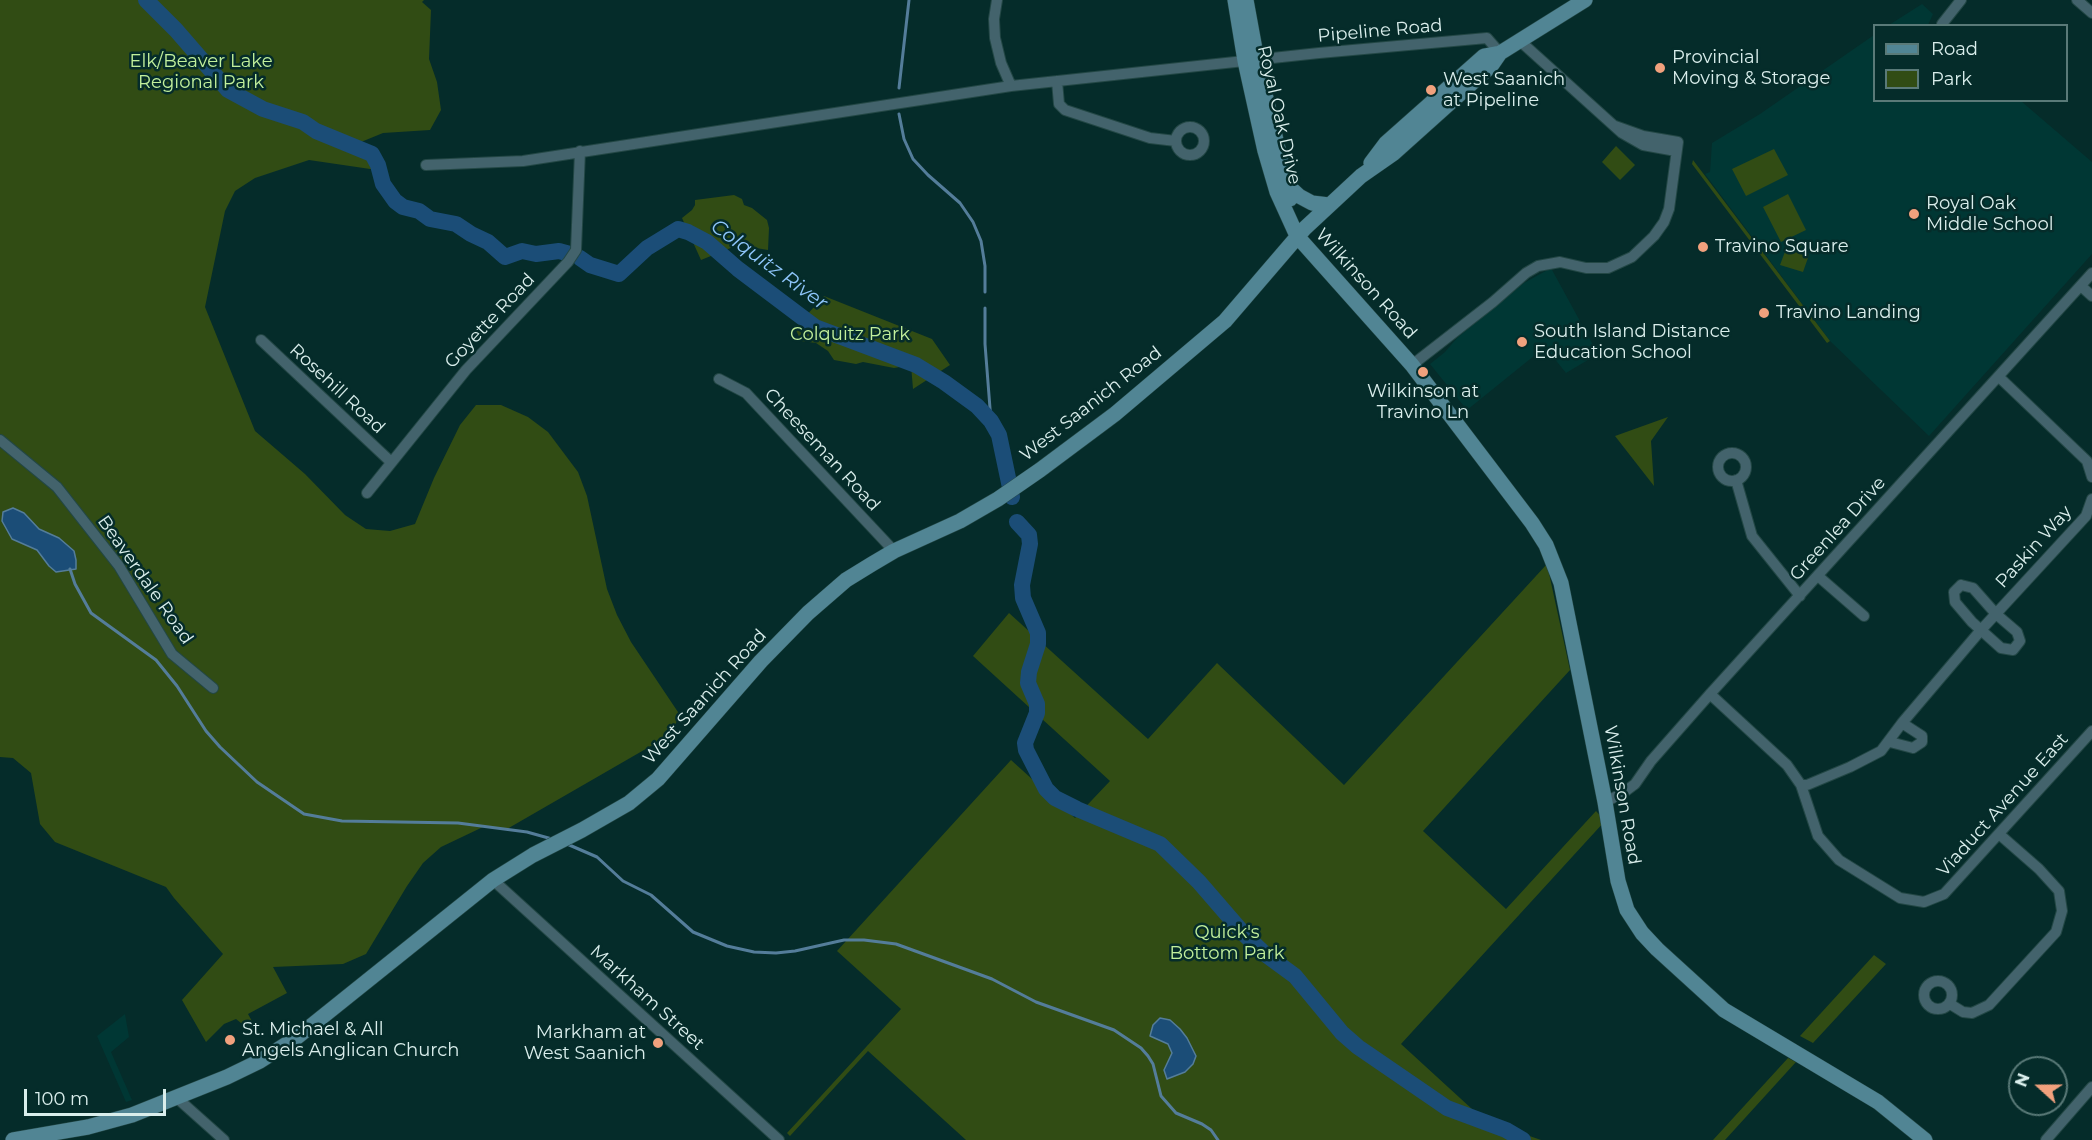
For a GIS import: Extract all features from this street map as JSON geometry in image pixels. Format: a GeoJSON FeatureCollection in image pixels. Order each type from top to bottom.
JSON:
{"type":"FeatureCollection","features":[{"type":"Feature","properties":{"kind":"main road","name":"Royal Oak Drive"},"geometry":{"type":"LineString","coordinates":[[1235,0],[1300,232]]}},
{"type":"Feature","properties":{"kind":"main road","name":"Royal Oak Drive"},"geometry":{"type":"LineString","coordinates":[[1246,0],[1251,60],[1265,151],[1276,192],[1300,232]]}},
{"type":"Feature","properties":{"kind":"main road","name":"West Saanich Road"},"geometry":{"type":"LineString","coordinates":[[13,1140],[42,1138],[112,1122],[177,1098],[260,1061],[296,1038],[493,880],[636,797],[658,779],[807,613],[846,580],[894,551],[960,521],[998,499],[1088,435],[1225,321],[1300,232],[1361,176],[1386,143],[1482,57],[1500,53],[1581,1]]}},
{"type":"Feature","properties":{"kind":"main road"},"geometry":{"type":"LineString","coordinates":[[1285,183],[1299,196],[1312,203],[1329,205]]}},
{"type":"Feature","properties":{"kind":"main road","name":"Wilkinson Road"},"geometry":{"type":"LineString","coordinates":[[1300,232],[1411,365],[1532,523],[1546,545],[1561,583],[1605,802],[1618,881],[1628,910],[1642,933],[1724,1010],[1878,1102],[1924,1140]]}},
{"type":"Feature","properties":{"kind":"street"},"geometry":{"type":"LineString","coordinates":[[997,0],[994,19],[995,38],[1001,63],[1011,86]]}},
{"type":"Feature","properties":{"kind":"street"},"geometry":{"type":"LineString","coordinates":[[1942,24],[1961,0]]}},
{"type":"Feature","properties":{"kind":"street"},"geometry":{"type":"LineString","coordinates":[[2077,0],[2092,14]]}},
{"type":"Feature","properties":{"kind":"street","name":"Pipeline Road"},"geometry":{"type":"LineString","coordinates":[[1251,60],[1390,45],[1487,38],[1500,53]]}},
{"type":"Feature","properties":{"kind":"street"},"geometry":{"type":"LineString","coordinates":[[1411,365],[1441,352],[1448,338],[1526,273],[1538,266],[1560,262],[1586,268],[1608,268],[1632,256],[1644,247],[1664,222],[1669,209],[1677,146],[1615,126],[1520,41]]}},
{"type":"Feature","properties":{"kind":"street"},"geometry":{"type":"LineString","coordinates":[[426,165],[523,160],[1011,86],[1251,60]]}},
{"type":"Feature","properties":{"kind":"street"},"geometry":{"type":"LineString","coordinates":[[1057,81],[1059,104],[1065,110],[1150,138],[1176,141]]}},
{"type":"Feature","properties":{"kind":"street","name":"Goyette Road"},"geometry":{"type":"LineString","coordinates":[[367,493],[466,370],[576,250],[580,151]]}},
{"type":"Feature","properties":{"kind":"street","name":"Greenlea Drive"},"geometry":{"type":"LineString","coordinates":[[1605,802],[1635,784],[1651,761],[1710,694],[2092,273]]}},
{"type":"Feature","properties":{"kind":"street"},"geometry":{"type":"LineString","coordinates":[[2080,286],[2092,296]]}},
{"type":"Feature","properties":{"kind":"street","name":"Rosehill Road"},"geometry":{"type":"LineString","coordinates":[[261,340],[390,462]]}},
{"type":"Feature","properties":{"kind":"street"},"geometry":{"type":"LineString","coordinates":[[1999,377],[2087,461],[2092,477]]}},
{"type":"Feature","properties":{"kind":"street","name":"Cheeseman Road"},"geometry":{"type":"LineString","coordinates":[[719,379],[746,393],[894,551]]}},
{"type":"Feature","properties":{"kind":"street","name":"Beaverdale Road"},"geometry":{"type":"LineString","coordinates":[[0,440],[57,487],[119,566],[172,654],[213,688]]}},
{"type":"Feature","properties":{"kind":"street"},"geometry":{"type":"LineString","coordinates":[[1736,480],[1752,536],[1800,596]]}},
{"type":"Feature","properties":{"kind":"street","name":"Paskin Way"},"geometry":{"type":"LineString","coordinates":[[1801,786],[1857,764],[1881,751],[1981,630],[2086,516],[2092,499]]}},
{"type":"Feature","properties":{"kind":"street"},"geometry":{"type":"LineString","coordinates":[[1818,576],[1864,616]]}},
{"type":"Feature","properties":{"kind":"street","name":"Paskin Way"},"geometry":{"type":"LineString","coordinates":[[1960,585],[1973,588],[1996,614],[2017,632],[2020,641],[2013,650],[2001,648],[1981,630],[1955,602],[1954,592],[1960,585]]}},
{"type":"Feature","properties":{"kind":"street","name":"Viaduct Avenue East"},"geometry":{"type":"LineString","coordinates":[[1710,694],[1787,765],[1801,786],[1818,836],[1839,860],[1900,898],[1924,902],[1944,894],[2092,731]]}},
{"type":"Feature","properties":{"kind":"street"},"geometry":{"type":"LineString","coordinates":[[1890,742],[1913,748],[1922,742],[1922,736],[1902,723]]}},
{"type":"Feature","properties":{"kind":"street"},"geometry":{"type":"LineString","coordinates":[[1950,1004],[1963,1012],[1972,1013],[1989,1005],[2056,932],[2062,911],[2060,891],[1999,834]]}},
{"type":"Feature","properties":{"kind":"street","name":"Markham Street"},"geometry":{"type":"LineString","coordinates":[[493,880],[779,1140]]}},
{"type":"Feature","properties":{"kind":"street"},"geometry":{"type":"LineString","coordinates":[[2046,1140],[2092,1087]]}},
{"type":"Feature","properties":{"kind":"street"},"geometry":{"type":"LineString","coordinates":[[177,1098],[224,1140]]}},
{"type":"Feature","properties":{"kind":"shaded area"},"geometry":{"type":"Polygon","coordinates":[[[1922,4],[1933,14],[1928,24],[1891,24],[1922,4]]]}},
{"type":"Feature","properties":{"kind":"shaded area","name":"Royal Oak Middle School"},"geometry":{"type":"Polygon","coordinates":[[[1873,36],[1873,102],[2022,102],[2092,162],[2092,254],[1929,436],[1830,341],[1705,174],[1710,172],[1712,143],[1760,114],[1873,36]]]}},
{"type":"Feature","properties":{"kind":"shaded area","name":"South Island Distance Education School"},"geometry":{"type":"Polygon","coordinates":[[[1551,268],[1598,354],[1566,373],[1545,347],[1467,410],[1430,364],[1457,338],[1524,283],[1551,268]]]}},
{"type":"Feature","properties":{"kind":"shaded area"},"geometry":{"type":"Polygon","coordinates":[[[125,1014],[129,1037],[111,1052],[132,1100],[126,1102],[97,1036],[125,1014]]]}},
{"type":"Feature","properties":{"kind":"green space","name":"Elk/Beaver Lake Regional Park"},"geometry":{"type":"Polygon","coordinates":[[[0,0],[424,0],[422,2],[431,10],[429,59],[437,82],[441,110],[430,130],[383,133],[361,142],[372,150],[377,170],[309,160],[255,178],[235,191],[225,211],[205,307],[255,431],[305,474],[345,515],[366,529],[390,531],[415,524],[460,425],[476,405],[501,405],[528,417],[548,432],[578,472],[587,496],[607,589],[617,615],[631,642],[680,715],[670,735],[507,829],[483,827],[441,847],[423,863],[366,954],[343,964],[273,967],[287,993],[248,1014],[253,1023],[246,1027],[236,1019],[224,1024],[206,1042],[182,1000],[223,954],[166,887],[55,842],[40,824],[31,773],[13,758],[0,757],[0,0]]]}},
{"type":"Feature","properties":{"kind":"green space"},"geometry":{"type":"Polygon","coordinates":[[[1616,146],[1635,165],[1620,180],[1602,162],[1616,146]]]}},
{"type":"Feature","properties":{"kind":"green space"},"geometry":{"type":"Polygon","coordinates":[[[1774,149],[1788,175],[1746,196],[1732,169],[1774,149]]]}},
{"type":"Feature","properties":{"kind":"green space"},"geometry":{"type":"Polygon","coordinates":[[[1693,160],[1830,341],[1827,343],[1692,164],[1693,160]]]}},
{"type":"Feature","properties":{"kind":"green space"},"geometry":{"type":"Polygon","coordinates":[[[1788,194],[1806,230],[1781,242],[1763,207],[1788,194]]]}},
{"type":"Feature","properties":{"kind":"green space"},"geometry":{"type":"Polygon","coordinates":[[[734,195],[742,199],[744,205],[752,208],[767,220],[768,250],[738,245],[701,260],[682,218],[692,210],[695,200],[734,195]]]}},
{"type":"Feature","properties":{"kind":"green space"},"geometry":{"type":"Polygon","coordinates":[[[1789,241],[1802,245],[1799,251],[1809,255],[1803,272],[1780,265],[1789,241]]]}},
{"type":"Feature","properties":{"kind":"green space","name":"Colquitz Park"},"geometry":{"type":"Polygon","coordinates":[[[824,296],[932,339],[950,365],[913,389],[911,365],[894,368],[863,362],[856,364],[834,360],[828,351],[816,343],[801,341],[795,328],[824,296]]]}},
{"type":"Feature","properties":{"kind":"green space"},"geometry":{"type":"Polygon","coordinates":[[[1668,417],[1651,441],[1654,486],[1615,436],[1668,417]]]}},
{"type":"Feature","properties":{"kind":"green space","name":"Quick's Bottom Park"},"geometry":{"type":"Polygon","coordinates":[[[1547,564],[1570,670],[1423,831],[1506,909],[1596,811],[1605,821],[1401,1044],[1484,1120],[1541,1140],[966,1140],[868,1051],[790,1136],[787,1133],[901,1009],[837,951],[1011,760],[1075,818],[1110,781],[973,656],[1009,613],[1148,739],[1217,663],[1344,785],[1547,564]]]}},
{"type":"Feature","properties":{"kind":"green space"},"geometry":{"type":"Polygon","coordinates":[[[1874,955],[1886,964],[1813,1043],[1800,1036],[1874,955]]]}},
{"type":"Feature","properties":{"kind":"green space"},"geometry":{"type":"Polygon","coordinates":[[[1788,1058],[1796,1062],[1725,1140],[1713,1140],[1788,1058]]]}},
{"type":"Feature","properties":{"kind":"water"},"geometry":{"type":"Polygon","coordinates":[[[13,508],[24,513],[39,529],[59,538],[74,551],[76,569],[56,572],[37,550],[12,539],[2,521],[3,512],[13,508]]]}},
{"type":"Feature","properties":{"kind":"water"},"geometry":{"type":"Polygon","coordinates":[[[1160,1018],[1170,1020],[1180,1029],[1196,1056],[1193,1064],[1185,1072],[1167,1079],[1164,1070],[1172,1053],[1168,1044],[1150,1036],[1153,1025],[1160,1018]]]}},
{"type":"Feature","properties":{"kind":"waterway","name":"Colquitz River"},"geometry":{"type":"LineString","coordinates":[[146,0],[176,30],[228,90],[263,109],[303,122],[316,131],[372,154],[378,165],[383,184],[395,201],[403,207],[419,211],[430,219],[456,224],[488,242],[505,257],[522,251],[536,254],[559,251],[570,254]]}},
{"type":"Feature","properties":{"kind":"waterway"},"geometry":{"type":"LineString","coordinates":[[899,88],[909,0]]}},
{"type":"Feature","properties":{"kind":"waterway"},"geometry":{"type":"LineString","coordinates":[[899,114],[904,139],[913,159],[960,203],[973,222],[981,241],[985,266],[985,292]]}},
{"type":"Feature","properties":{"kind":"waterway","name":"Colquitz River"},"geometry":{"type":"LineString","coordinates":[[580,258],[590,265],[619,274],[647,248],[678,229],[707,242],[738,269],[815,327],[916,365],[977,406],[991,421],[999,435],[1012,497]]}},
{"type":"Feature","properties":{"kind":"waterway"},"geometry":{"type":"LineString","coordinates":[[985,308],[985,344],[991,421]]}},
{"type":"Feature","properties":{"kind":"waterway","name":"Colquitz River"},"geometry":{"type":"LineString","coordinates":[[1017,522],[1029,535],[1030,544],[1022,585],[1023,598],[1038,633],[1038,644],[1028,683],[1037,704],[1037,713],[1025,743],[1026,750],[1046,789],[1055,798],[1077,809],[1160,844],[1199,882],[1244,934],[1265,954],[1295,976],[1342,1033],[1358,1047],[1447,1108],[1506,1130],[1523,1140]]}},
{"type":"Feature","properties":{"kind":"waterway"},"geometry":{"type":"LineString","coordinates":[[70,569],[75,584],[91,613],[156,660],[220,747],[257,782],[304,814],[342,821],[458,823],[527,832],[552,839]]}},
{"type":"Feature","properties":{"kind":"waterway"},"geometry":{"type":"LineString","coordinates":[[567,844],[597,857],[623,881],[651,895],[693,932],[727,946],[754,952],[776,953],[844,940],[896,944],[992,979],[1036,1002],[1114,1030],[1141,1048],[1148,1056],[1153,1064],[1161,1096],[1176,1113],[1202,1124],[1211,1130],[1218,1140]]}},
{"type":"Feature","properties":{"kind":"place","name":"Provincial Moving & Storage"},"geometry":{"type":"Point","coordinates":[1660,68]}},
{"type":"Feature","properties":{"kind":"place","name":"West Saanich at Pipeline"},"geometry":{"type":"Point","coordinates":[1431,90]}},
{"type":"Feature","properties":{"kind":"place","name":"Royal Oak Middle School"},"geometry":{"type":"Point","coordinates":[1914,214]}},
{"type":"Feature","properties":{"kind":"place","name":"Travino Square"},"geometry":{"type":"Point","coordinates":[1703,247]}},
{"type":"Feature","properties":{"kind":"place","name":"Travino Landing"},"geometry":{"type":"Point","coordinates":[1764,313]}},
{"type":"Feature","properties":{"kind":"place","name":"South Island Distance Education School"},"geometry":{"type":"Point","coordinates":[1522,342]}},
{"type":"Feature","properties":{"kind":"place","name":"Wilkinson at Travino Ln"},"geometry":{"type":"Point","coordinates":[1423,372]}},
{"type":"Feature","properties":{"kind":"place","name":"St. Michael & All Angels Anglican Church"},"geometry":{"type":"Point","coordinates":[230,1040]}},
{"type":"Feature","properties":{"kind":"place","name":"Markham at West Saanich"},"geometry":{"type":"Point","coordinates":[658,1043]}}]}
